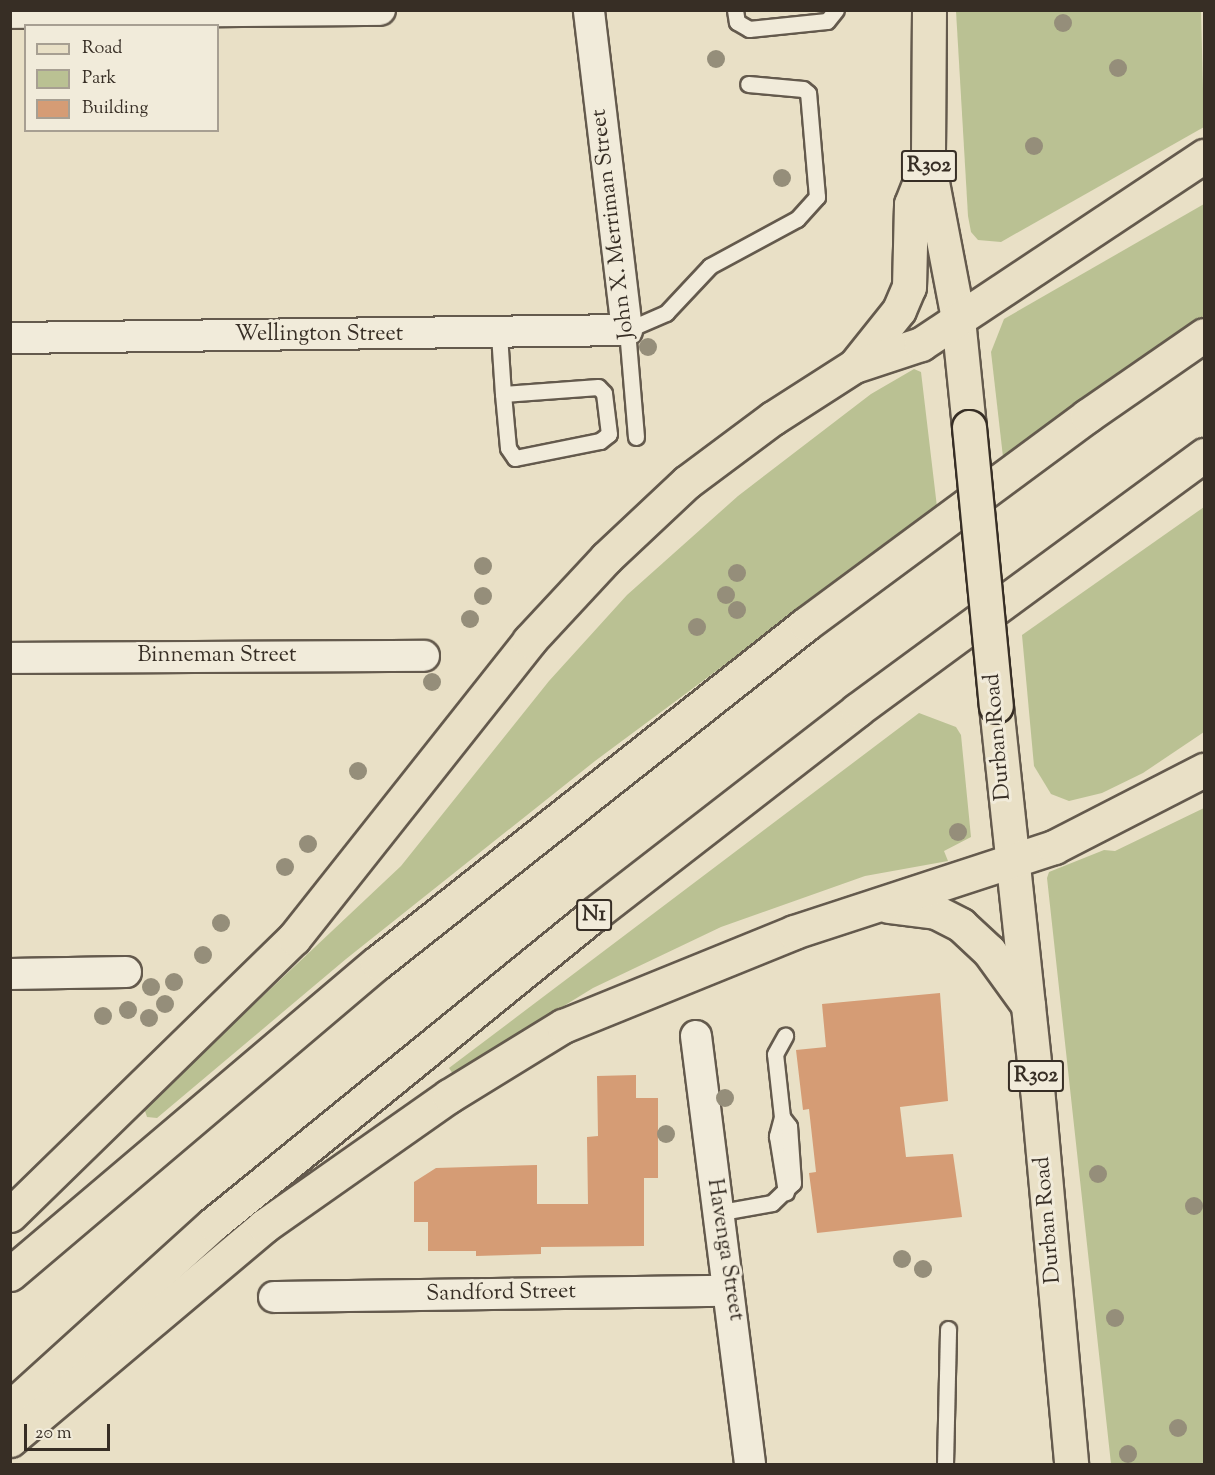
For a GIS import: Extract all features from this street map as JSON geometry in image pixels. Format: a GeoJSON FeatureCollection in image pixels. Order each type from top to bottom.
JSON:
{"type":"FeatureCollection","features":[{"type":"Feature","properties":{"kind":"main road","name":"Durban Road"},"geometry":{"type":"LineString","coordinates":[[929,10],[928,161],[958,319],[1010,862],[1028,1005],[1071,1464]]}},
{"type":"Feature","properties":{"kind":"main road"},"geometry":{"type":"LineString","coordinates":[[10,1215],[294,938],[529,641],[606,558],[687,482],[773,418],[854,366],[921,344],[1204,156]]}},
{"type":"Feature","properties":{"kind":"main road"},"geometry":{"type":"LineString","coordinates":[[854,366],[899,310],[909,287],[911,204],[928,161]]}},
{"type":"Feature","properties":{"kind":"main road"},"geometry":{"type":"LineString","coordinates":[[10,1274],[377,963],[806,624],[1204,335]]}},
{"type":"Feature","properties":{"kind":"main road","name":"N1"},"geometry":{"type":"LineString","coordinates":[[10,1408],[213,1224],[593,915],[857,710],[1204,455]]}},
{"type":"Feature","properties":{"kind":"main road"},"geometry":{"type":"LineString","coordinates":[[10,1440],[264,1226],[449,1096],[563,1026],[677,976],[875,905],[1010,862],[1111,821],[1204,770]]}},
{"type":"Feature","properties":{"kind":"main road"},"geometry":{"type":"LineString","coordinates":[[875,905],[936,912],[961,925],[989,951],[1028,1005]]}},
{"type":"Feature","properties":{"kind":"street"},"geometry":{"type":"LineString","coordinates":[[10,13],[380,10]]}},
{"type":"Feature","properties":{"kind":"street","name":"John X. Merriman Street"},"geometry":{"type":"LineString","coordinates":[[589,10],[627,330]]}},
{"type":"Feature","properties":{"kind":"street","name":"Wellington Street"},"geometry":{"type":"LineString","coordinates":[[10,338],[499,334],[627,330]]}},
{"type":"Feature","properties":{"kind":"street","name":"Binneman Street"},"geometry":{"type":"LineString","coordinates":[[10,658],[424,656]]}},
{"type":"Feature","properties":{"kind":"street"},"geometry":{"type":"LineString","coordinates":[[10,974],[126,972]]}},
{"type":"Feature","properties":{"kind":"street","name":"Havenga Street"},"geometry":{"type":"LineString","coordinates":[[696,1036],[716,1213],[750,1464]]}},
{"type":"Feature","properties":{"kind":"street","name":"Sandford Street"},"geometry":{"type":"LineString","coordinates":[[274,1297],[728,1291]]}},
{"type":"Feature","properties":{"kind":"lane"},"geometry":{"type":"LineString","coordinates":[[735,10],[736,22],[749,29],[828,21],[836,10]]}},
{"type":"Feature","properties":{"kind":"lane"},"geometry":{"type":"LineString","coordinates":[[627,330],[666,313],[710,266],[797,219],[817,197],[808,93],[803,89],[748,84]]}},
{"type":"Feature","properties":{"kind":"lane","name":"John X. Merriman Street"},"geometry":{"type":"LineString","coordinates":[[627,330],[636,437]]}},
{"type":"Feature","properties":{"kind":"lane"},"geometry":{"type":"LineString","coordinates":[[499,334],[508,448],[520,460],[600,441],[609,434],[604,393],[598,387],[504,394]]}},
{"type":"Feature","properties":{"kind":"lane"},"geometry":{"type":"LineString","coordinates":[[716,1213],[762,1206],[786,1192],[793,1183],[789,1126],[782,1117],[775,1048],[785,1036]]}},
{"type":"Feature","properties":{"kind":"lane"},"geometry":{"type":"LineString","coordinates":[[945,1464],[948,1329]]}},
{"type":"Feature","properties":{"kind":"green space"},"geometry":{"type":"Polygon","coordinates":[[[956,11],[1201,11],[1204,127],[1001,242],[978,240],[971,232],[968,216],[956,11]]]}},
{"type":"Feature","properties":{"kind":"green space"},"geometry":{"type":"Polygon","coordinates":[[[1204,204],[1204,316],[1003,457],[991,352],[1004,319],[1204,204]]]}},
{"type":"Feature","properties":{"kind":"green space"},"geometry":{"type":"Polygon","coordinates":[[[914,369],[921,372],[937,507],[595,761],[346,959],[157,1118],[147,1117],[144,1108],[401,866],[549,681],[627,595],[738,496],[871,394],[914,369]]]}},
{"type":"Feature","properties":{"kind":"green space"},"geometry":{"type":"Polygon","coordinates":[[[1204,507],[1204,732],[1143,773],[1102,793],[1069,801],[1051,794],[1034,766],[1022,635],[1204,507]]]}},
{"type":"Feature","properties":{"kind":"green space"},"geometry":{"type":"Polygon","coordinates":[[[919,713],[956,727],[961,735],[971,837],[944,851],[948,861],[865,876],[721,927],[593,988],[453,1074],[449,1068],[919,713]]]}},
{"type":"Feature","properties":{"kind":"green space"},"geometry":{"type":"Polygon","coordinates":[[[1204,808],[1204,1464],[1111,1464],[1047,878],[1049,872],[1104,850],[1115,851],[1204,808]]]}},
{"type":"Feature","properties":{"kind":"building"},"geometry":{"type":"Polygon","coordinates":[[[940,993],[948,1101],[900,1107],[906,1157],[953,1154],[962,1217],[817,1233],[809,1173],[816,1172],[809,1109],[803,1110],[796,1050],[826,1047],[822,1004],[940,993]]]}},
{"type":"Feature","properties":{"kind":"building"},"geometry":{"type":"Polygon","coordinates":[[[636,1075],[636,1098],[658,1098],[658,1178],[644,1178],[644,1246],[541,1247],[541,1254],[476,1256],[476,1251],[428,1251],[428,1222],[414,1222],[414,1182],[436,1168],[537,1165],[537,1204],[588,1204],[587,1137],[598,1136],[597,1076],[636,1075]]]}}]}
